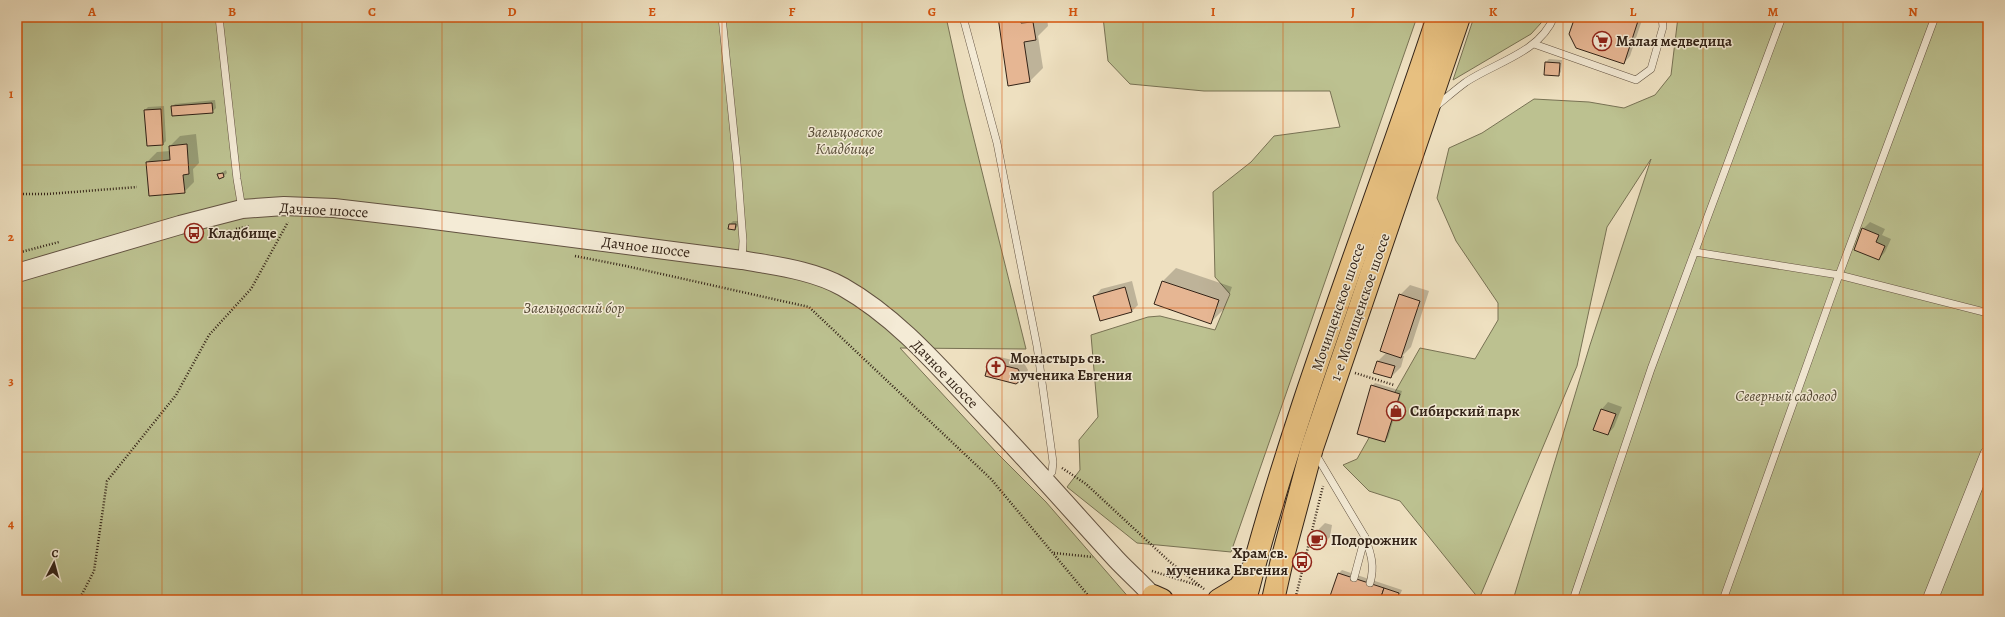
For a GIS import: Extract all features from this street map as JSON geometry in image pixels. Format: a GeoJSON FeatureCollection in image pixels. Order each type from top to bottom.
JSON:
{"type":"FeatureCollection","features":[{"type":"Feature","properties":{"kind":"main road","name":"Мочищенское шоссе"},"geometry":{"type":"LineString","coordinates":[[1245,600],[1292,437],[1409,107],[1438,17]]}},
{"type":"Feature","properties":{"kind":"main road","name":"1-е Мочищенское шоссе"},"geometry":{"type":"LineString","coordinates":[[1273,600],[1282,560],[1312,448],[1459,17]]}},
{"type":"Feature","properties":{"kind":"main road"},"geometry":{"type":"LineString","coordinates":[[1213,597],[1239,588],[1253,569]]}},
{"type":"Feature","properties":{"kind":"street","name":"Дачное шоссе"},"geometry":{"type":"LineString","coordinates":[[17,273],[180,225],[242,209],[295,206],[334,208],[742,260],[790,269],[816,276],[842,287],[874,308],[906,332],[1045,479],[1116,559],[1157,599]]}},
{"type":"Feature","properties":{"kind":"street"},"geometry":{"type":"LineString","coordinates":[[1930,600],[1988,454]]}},
{"type":"Feature","properties":{"kind":"lane"},"geometry":{"type":"LineString","coordinates":[[219,17],[237,179],[242,209]]}},
{"type":"Feature","properties":{"kind":"lane"},"geometry":{"type":"LineString","coordinates":[[722,17],[737,163],[743,241],[742,260]]}},
{"type":"Feature","properties":{"kind":"lane"},"geometry":{"type":"LineString","coordinates":[[963,17],[997,144],[1037,346],[1053,462],[1052,472],[1045,479]]}},
{"type":"Feature","properties":{"kind":"lane"},"geometry":{"type":"LineString","coordinates":[[1427,114],[1467,82],[1534,44],[1550,26],[1554,17]]}},
{"type":"Feature","properties":{"kind":"lane"},"geometry":{"type":"LineString","coordinates":[[1534,44],[1636,80],[1651,69],[1663,27],[1662,17]]}},
{"type":"Feature","properties":{"kind":"lane"},"geometry":{"type":"LineString","coordinates":[[1573,600],[1651,369],[1782,17]]}},
{"type":"Feature","properties":{"kind":"lane"},"geometry":{"type":"LineString","coordinates":[[1723,600],[1839,275],[1935,17]]}},
{"type":"Feature","properties":{"kind":"lane"},"geometry":{"type":"LineString","coordinates":[[1695,252],[1839,275],[1988,313]]}},
{"type":"Feature","properties":{"kind":"lane"},"geometry":{"type":"LineString","coordinates":[[1312,448],[1365,537],[1372,559],[1373,572],[1370,583]]}},
{"type":"Feature","properties":{"kind":"lane"},"geometry":{"type":"LineString","coordinates":[[1354,578],[1365,537]]}},
{"type":"Feature","properties":{"kind":"path"},"geometry":{"type":"LineString","coordinates":[[17,194],[48,194],[137,187]]}},
{"type":"Feature","properties":{"kind":"path"},"geometry":{"type":"LineString","coordinates":[[79,600],[94,571],[107,481],[176,395],[209,335],[251,289],[288,221]]}},
{"type":"Feature","properties":{"kind":"path"},"geometry":{"type":"LineString","coordinates":[[280,222],[296,222]]}},
{"type":"Feature","properties":{"kind":"path"},"geometry":{"type":"LineString","coordinates":[[228,230],[258,225]]}},
{"type":"Feature","properties":{"kind":"path"},"geometry":{"type":"LineString","coordinates":[[569,255],[626,266],[809,307],[991,479],[1092,600]]}},
{"type":"Feature","properties":{"kind":"path"},"geometry":{"type":"LineString","coordinates":[[1353,372],[1394,385]]}},
{"type":"Feature","properties":{"kind":"path"},"geometry":{"type":"LineString","coordinates":[[1053,462],[1086,484],[1170,562],[1203,587],[1213,597]]}},
{"type":"Feature","properties":{"kind":"green space","name":"Заельцовский бор"},"geometry":{"type":"Polygon","coordinates":[[[17,17],[946,17],[964,99],[1026,349],[900,348],[996,452],[1046,502],[1131,600],[17,600],[17,17]]]}},
{"type":"Feature","properties":{"kind":"green space"},"geometry":{"type":"Polygon","coordinates":[[[1103,17],[1417,17],[1231,552],[1137,543],[1067,487],[1080,470],[1079,440],[1098,417],[1091,335],[1148,317],[1160,316],[1215,330],[1230,294],[1215,277],[1213,192],[1251,162],[1274,136],[1340,127],[1330,91],[1204,91],[1130,84],[1108,61],[1103,17]]]}},
{"type":"Feature","properties":{"kind":"green space"},"geometry":{"type":"Polygon","coordinates":[[[1474,17],[1544,17],[1541,23],[1531,34],[1453,80],[1474,17]]]}},
{"type":"Feature","properties":{"kind":"green space","name":"Северный садовод"},"geometry":{"type":"Polygon","coordinates":[[[1678,17],[1988,17],[1988,600],[1513,600],[1590,345],[1651,159],[1607,227],[1577,366],[1479,599],[1400,501],[1369,491],[1343,465],[1357,459],[1420,348],[1475,359],[1498,320],[1498,303],[1456,241],[1437,198],[1449,148],[1482,133],[1534,99],[1589,102],[1624,108],[1655,95],[1671,75],[1678,17]]]}},
{"type":"Feature","properties":{"kind":"building"},"geometry":{"type":"Polygon","coordinates":[[[998,17],[1020,17],[1021,23],[1033,22],[1036,40],[1024,42],[1030,82],[1008,86],[998,17]]]}},
{"type":"Feature","properties":{"kind":"building","name":"Малая медведица"},"geometry":{"type":"Polygon","coordinates":[[[1575,17],[1627,17],[1638,21],[1624,64],[1576,48],[1569,34],[1575,17]]]}},
{"type":"Feature","properties":{"kind":"building"},"geometry":{"type":"Polygon","coordinates":[[[1545,62],[1560,63],[1559,76],[1544,75],[1545,62]]]}},
{"type":"Feature","properties":{"kind":"building"},"geometry":{"type":"Polygon","coordinates":[[[212,103],[213,113],[172,116],[171,106],[212,103]]]}},
{"type":"Feature","properties":{"kind":"building"},"geometry":{"type":"Polygon","coordinates":[[[161,109],[163,145],[147,146],[144,110],[161,109]]]}},
{"type":"Feature","properties":{"kind":"building"},"geometry":{"type":"Polygon","coordinates":[[[187,144],[189,174],[183,175],[185,193],[149,196],[146,162],[170,160],[169,146],[187,144]]]}},
{"type":"Feature","properties":{"kind":"building"},"geometry":{"type":"Polygon","coordinates":[[[223,173],[224,177],[219,179],[217,174],[223,173]]]}},
{"type":"Feature","properties":{"kind":"building"},"geometry":{"type":"Polygon","coordinates":[[[729,224],[736,224],[735,230],[728,229],[729,224]]]}},
{"type":"Feature","properties":{"kind":"building"},"geometry":{"type":"Polygon","coordinates":[[[1862,228],[1879,235],[1876,242],[1885,246],[1879,260],[1854,250],[1862,228]]]}},
{"type":"Feature","properties":{"kind":"building"},"geometry":{"type":"Polygon","coordinates":[[[1162,281],[1219,300],[1211,324],[1154,304],[1162,281]]]}},
{"type":"Feature","properties":{"kind":"building"},"geometry":{"type":"Polygon","coordinates":[[[1125,287],[1132,312],[1100,321],[1093,296],[1125,287]]]}},
{"type":"Feature","properties":{"kind":"building"},"geometry":{"type":"Polygon","coordinates":[[[1399,294],[1420,301],[1401,358],[1380,351],[1399,294]]]}},
{"type":"Feature","properties":{"kind":"building"},"geometry":{"type":"Polygon","coordinates":[[[1377,361],[1395,366],[1391,378],[1373,373],[1377,361]]]}},
{"type":"Feature","properties":{"kind":"building"},"geometry":{"type":"Polygon","coordinates":[[[989,362],[1018,369],[1022,377],[1020,381],[1016,384],[985,376],[989,362]]]}},
{"type":"Feature","properties":{"kind":"building"},"geometry":{"type":"Polygon","coordinates":[[[1371,385],[1400,394],[1385,442],[1357,434],[1371,385]]]}},
{"type":"Feature","properties":{"kind":"building"},"geometry":{"type":"Polygon","coordinates":[[[1601,409],[1616,414],[1608,435],[1593,430],[1601,409]]]}},
{"type":"Feature","properties":{"kind":"building"},"geometry":{"type":"Polygon","coordinates":[[[1314,533],[1323,535],[1320,548],[1311,546],[1314,533]]]}},
{"type":"Feature","properties":{"kind":"building"},"geometry":{"type":"Polygon","coordinates":[[[1338,573],[1384,588],[1380,600],[1329,599],[1338,573]]]}},
{"type":"Feature","properties":{"kind":"building"},"geometry":{"type":"Polygon","coordinates":[[[1384,588],[1399,593],[1397,600],[1380,600],[1384,588]]]}},
{"type":"Feature","properties":{"kind":"place","name":"Малая медведица"},"geometry":{"type":"Point","coordinates":[1602,41]}},
{"type":"Feature","properties":{"kind":"place","name":"Кладбище"},"geometry":{"type":"Point","coordinates":[194,233]}},
{"type":"Feature","properties":{"kind":"place","name":"Монастырь св. мученика Евгения"},"geometry":{"type":"Point","coordinates":[996,367]}},
{"type":"Feature","properties":{"kind":"place","name":"Сибирский парк"},"geometry":{"type":"Point","coordinates":[1396,411]}},
{"type":"Feature","properties":{"kind":"place","name":"Подорожник"},"geometry":{"type":"Point","coordinates":[1317,540]}},
{"type":"Feature","properties":{"kind":"place","name":"Храм св. мученика Евгения"},"geometry":{"type":"Point","coordinates":[1302,562]}},
{"type":"Feature","properties":{"kind":"park label","name":"Заельцовское Кладбище"},"geometry":{"type":"Point","coordinates":[845,140]}}]}
